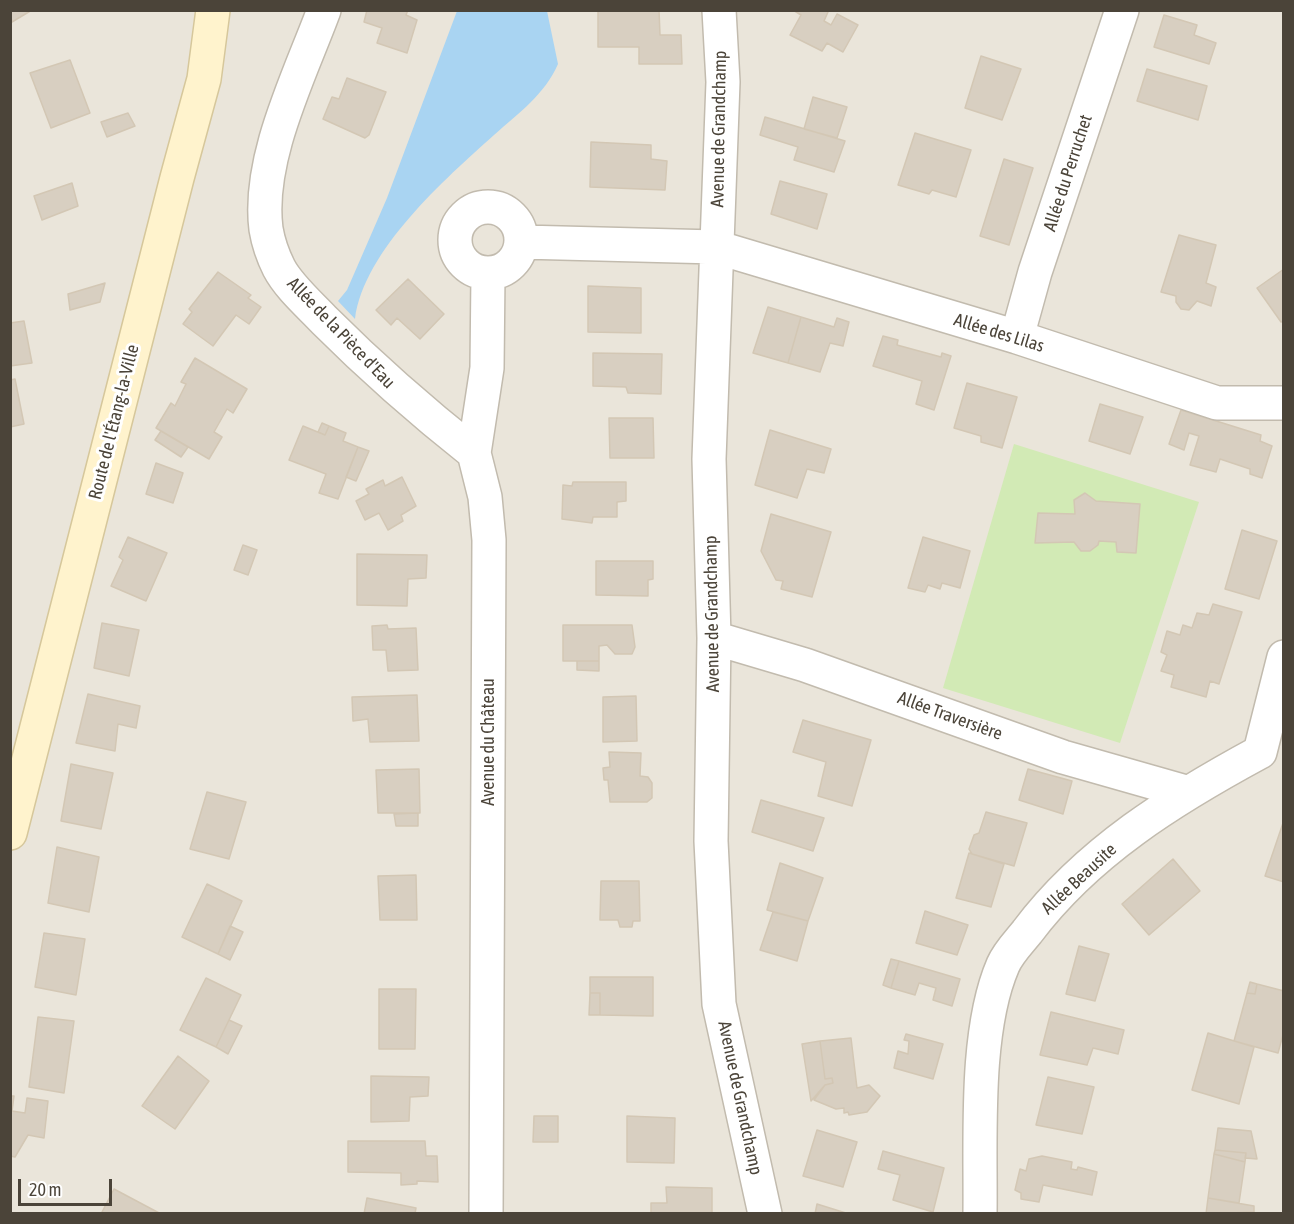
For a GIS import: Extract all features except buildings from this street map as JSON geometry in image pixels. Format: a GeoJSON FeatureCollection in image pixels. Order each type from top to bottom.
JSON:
{"type":"FeatureCollection","features":[{"type":"Feature","properties":{"kind":"street","name":"Route de l'Étang-la-Ville"},"geometry":{"type":"LineString","coordinates":[[10,747],[156,171],[179,91],[195,10]]}},
{"type":"Feature","properties":{"kind":"street","name":"Route de l'Étang-la-Ville"},"geometry":{"type":"LineString","coordinates":[[10,833],[16,783],[204,79],[213,10]]}},
{"type":"Feature","properties":{"kind":"street","name":"Allée de la Pièce d'Eau"},"geometry":{"type":"LineString","coordinates":[[324,10],[285,114],[272,158],[266,194],[266,230],[280,269],[310,305],[392,386],[474,453]]}},
{"type":"Feature","properties":{"kind":"street","name":"Avenue de Grandchamp"},"geometry":{"type":"LineString","coordinates":[[718,10],[723,82],[709,459],[714,638],[711,841],[719,1004],[765,1214]]}},
{"type":"Feature","properties":{"kind":"street","name":"Allée du Perruchet"},"geometry":{"type":"LineString","coordinates":[[1017,337],[1035,272],[1122,10]]}},
{"type":"Feature","properties":{"kind":"street"},"geometry":{"type":"LineString","coordinates":[[490,207],[503,210],[512,217],[519,227],[522,242],[517,257],[509,266],[488,274],[473,270],[463,263],[454,242],[456,230],[468,213],[490,207]]}},
{"type":"Feature","properties":{"kind":"street","name":"Allée des Lilas"},"geometry":{"type":"LineString","coordinates":[[522,242],[716,247],[1017,337],[1217,403],[1284,403]]}},
{"type":"Feature","properties":{"kind":"street","name":"Avenue du Château"},"geometry":{"type":"LineString","coordinates":[[486,1214],[489,540],[484,497],[474,453],[487,368],[488,274]]}},
{"type":"Feature","properties":{"kind":"street","name":"Allée Traversière"},"geometry":{"type":"LineString","coordinates":[[714,638],[805,665],[1063,757],[1186,792]]}},
{"type":"Feature","properties":{"kind":"street"},"geometry":{"type":"LineString","coordinates":[[1272,758],[1284,657]]}},
{"type":"Feature","properties":{"kind":"street","name":"Allée Beausite"},"geometry":{"type":"LineString","coordinates":[[980,1214],[983,1066],[990,1006],[1004,963],[1046,907],[1133,828],[1186,792],[1272,758]]}},
{"type":"Feature","properties":{"kind":"shaded area"},"geometry":{"type":"Polygon","coordinates":[[[10,11],[1283,11],[1283,1213],[11,1213],[10,11]]]}},
{"type":"Feature","properties":{"kind":"green space"},"geometry":{"type":"Polygon","coordinates":[[[1014,444],[1199,502],[1120,743],[943,688],[1014,444]]]}},
{"type":"Feature","properties":{"kind":"water"},"geometry":{"type":"Polygon","coordinates":[[[457,11],[547,11],[558,64],[539,94],[431,194],[390,242],[374,267],[362,293],[355,319],[338,301],[347,290],[387,198],[457,11]]]}}]}
